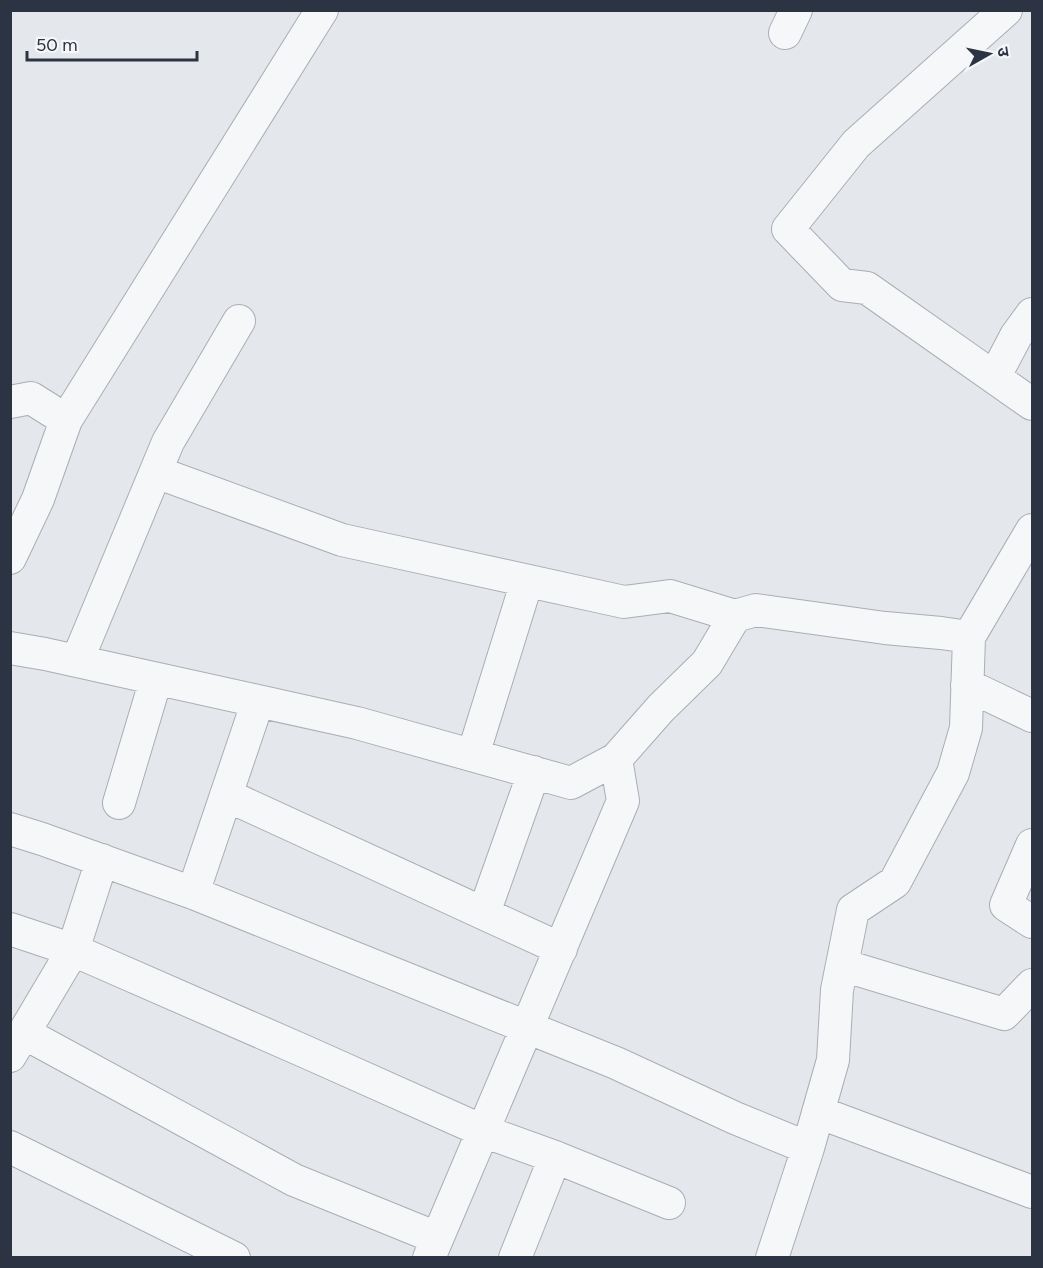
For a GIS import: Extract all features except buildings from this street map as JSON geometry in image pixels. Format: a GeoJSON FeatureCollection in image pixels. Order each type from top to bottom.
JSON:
{"type":"FeatureCollection","features":[{"type":"Feature","properties":{"kind":"street"},"geometry":{"type":"LineString","coordinates":[[10,558],[38,499],[66,420],[322,10]]}},
{"type":"Feature","properties":{"kind":"street"},"geometry":{"type":"LineString","coordinates":[[1006,10],[856,144],[788,229],[842,285],[867,288],[1032,404]]}},
{"type":"Feature","properties":{"kind":"street"},"geometry":{"type":"LineString","coordinates":[[994,376],[1016,336],[1032,314]]}},
{"type":"Feature","properties":{"kind":"street"},"geometry":{"type":"LineString","coordinates":[[77,661],[168,442],[239,321]]}},
{"type":"Feature","properties":{"kind":"street"},"geometry":{"type":"LineString","coordinates":[[10,402],[31,398],[66,420]]}},
{"type":"Feature","properties":{"kind":"street"},"geometry":{"type":"LineString","coordinates":[[156,472],[342,540],[624,602],[670,596],[735,616],[756,610],[969,637]]}},
{"type":"Feature","properties":{"kind":"street"},"geometry":{"type":"LineString","coordinates":[[772,1257],[808,1148],[833,1060],[837,990],[853,910],[895,882],[952,773],[966,728],[969,637],[1032,530]]}},
{"type":"Feature","properties":{"kind":"street"},"geometry":{"type":"LineString","coordinates":[[473,755],[527,581]]}},
{"type":"Feature","properties":{"kind":"street"},"geometry":{"type":"LineString","coordinates":[[10,648],[357,723],[571,783],[616,759],[661,708],[708,663],[735,616]]}},
{"type":"Feature","properties":{"kind":"street"},"geometry":{"type":"LineString","coordinates":[[119,802],[156,679]]}},
{"type":"Feature","properties":{"kind":"street"},"geometry":{"type":"LineString","coordinates":[[967,685],[1032,716]]}},
{"type":"Feature","properties":{"kind":"street"},"geometry":{"type":"LineString","coordinates":[[193,893],[258,701]]}},
{"type":"Feature","properties":{"kind":"street"},"geometry":{"type":"LineString","coordinates":[[102,860],[73,950],[17,1045],[433,1248],[623,801],[616,759]]}},
{"type":"Feature","properties":{"kind":"street"},"geometry":{"type":"LineString","coordinates":[[484,913],[534,772]]}},
{"type":"Feature","properties":{"kind":"street"},"geometry":{"type":"LineString","coordinates":[[226,795],[561,949]]}},
{"type":"Feature","properties":{"kind":"street"},"geometry":{"type":"LineString","coordinates":[[10,830],[42,839],[193,893],[616,1064],[808,1148]]}},
{"type":"Feature","properties":{"kind":"street"},"geometry":{"type":"LineString","coordinates":[[1032,845],[1006,905],[1032,922]]}},
{"type":"Feature","properties":{"kind":"street"},"geometry":{"type":"LineString","coordinates":[[10,929],[73,950],[483,1131],[669,1203]]}},
{"type":"Feature","properties":{"kind":"street"},"geometry":{"type":"LineString","coordinates":[[842,965],[1004,1014],[1032,985]]}},
{"type":"Feature","properties":{"kind":"street"},"geometry":{"type":"LineString","coordinates":[[818,1112],[1032,1192]]}},
{"type":"Feature","properties":{"kind":"street"},"geometry":{"type":"LineString","coordinates":[[10,1147],[234,1257]]}},
{"type":"Feature","properties":{"kind":"street"},"geometry":{"type":"LineString","coordinates":[[515,1257],[555,1157]]}}]}
